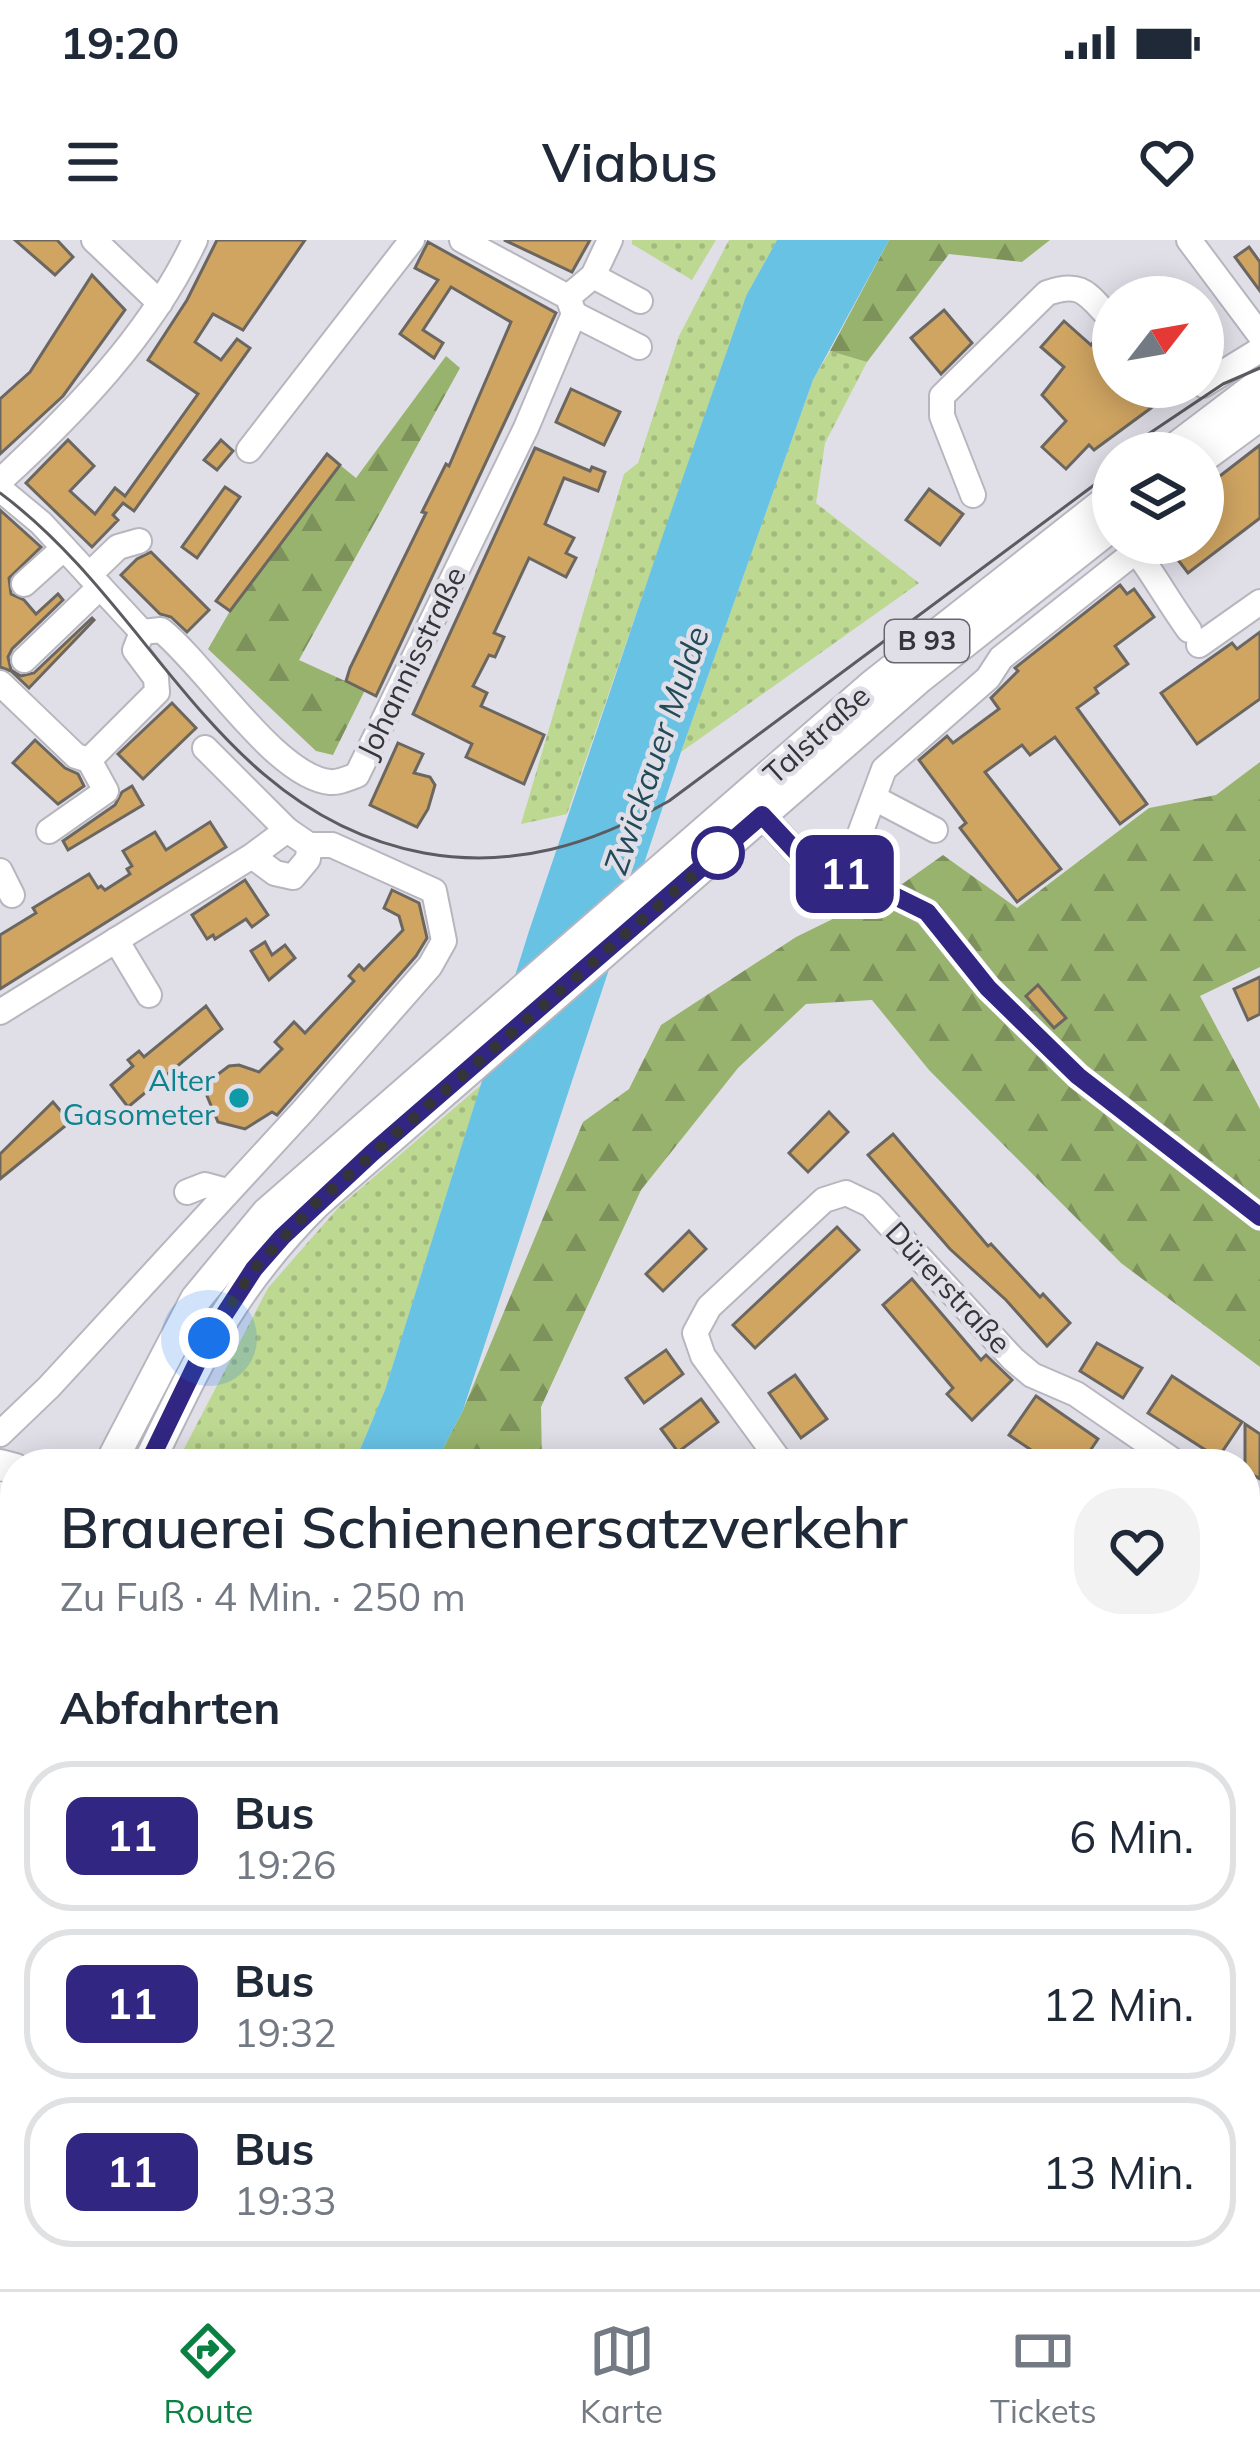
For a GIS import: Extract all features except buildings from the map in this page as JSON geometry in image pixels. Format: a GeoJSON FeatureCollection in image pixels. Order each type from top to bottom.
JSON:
{"type":"FeatureCollection","features":[{"type":"Feature","properties":{"kind":"main road"},"geometry":{"type":"LineString","coordinates":[[1197,432],[1260,384]]}},
{"type":"Feature","properties":{"kind":"main road"},"geometry":{"type":"LineString","coordinates":[[1224,442],[1260,415]]}},
{"type":"Feature","properties":{"kind":"main road","name":"Talstraße"},"geometry":{"type":"LineString","coordinates":[[755,806],[873,685],[1092,525]]}},
{"type":"Feature","properties":{"kind":"main road","name":"B 93"},"geometry":{"type":"LineString","coordinates":[[155,1449],[209,1338],[254,1269],[316,1203],[722,850],[755,806]]}},
{"type":"Feature","properties":{"kind":"main road","name":"B 93"},"geometry":{"type":"LineString","coordinates":[[118,1449],[196,1299],[267,1213],[755,806]]}},
{"type":"Feature","properties":{"kind":"street"},"geometry":{"type":"LineString","coordinates":[[94,240],[160,303]]}},
{"type":"Feature","properties":{"kind":"street"},"geometry":{"type":"LineString","coordinates":[[89,760],[157,692],[156,678],[135,650],[142,632],[0,485],[98,383],[160,303],[195,240]]}},
{"type":"Feature","properties":{"kind":"street"},"geometry":{"type":"LineString","coordinates":[[249,450],[412,240]]}},
{"type":"Feature","properties":{"kind":"street"},"geometry":{"type":"LineString","coordinates":[[462,240],[580,293],[640,301]]}},
{"type":"Feature","properties":{"kind":"street"},"geometry":{"type":"LineString","coordinates":[[580,293],[610,240]]}},
{"type":"Feature","properties":{"kind":"street"},"geometry":{"type":"LineString","coordinates":[[1189,240],[1260,334]]}},
{"type":"Feature","properties":{"kind":"street"},"geometry":{"type":"LineString","coordinates":[[973,495],[942,416],[942,395],[1047,293],[1067,286],[1081,288],[1092,299]]}},
{"type":"Feature","properties":{"kind":"street"},"geometry":{"type":"LineString","coordinates":[[580,293],[639,347]]}},
{"type":"Feature","properties":{"kind":"street","name":"Johannisstraße"},"geometry":{"type":"LineString","coordinates":[[142,632],[161,630],[185,650],[272,748],[303,773],[332,783],[357,775],[526,428],[580,293]]}},
{"type":"Feature","properties":{"kind":"street"},"geometry":{"type":"LineString","coordinates":[[1224,372],[1260,350]]}},
{"type":"Feature","properties":{"kind":"street"},"geometry":{"type":"LineString","coordinates":[[24,660],[118,547],[139,542]]}},
{"type":"Feature","properties":{"kind":"street"},"geometry":{"type":"LineString","coordinates":[[24,584],[64,548]]}},
{"type":"Feature","properties":{"kind":"street"},"geometry":{"type":"LineString","coordinates":[[845,874],[884,769],[988,678],[1001,658],[1113,564]]}},
{"type":"Feature","properties":{"kind":"street"},"geometry":{"type":"LineString","coordinates":[[1146,564],[1194,638],[1260,602]]}},
{"type":"Feature","properties":{"kind":"street"},"geometry":{"type":"LineString","coordinates":[[0,683],[76,756],[89,760],[106,791],[49,831]]}},
{"type":"Feature","properties":{"kind":"street"},"geometry":{"type":"LineString","coordinates":[[205,748],[298,838],[308,859],[293,878],[275,873],[252,856]]}},
{"type":"Feature","properties":{"kind":"street"},"geometry":{"type":"LineString","coordinates":[[876,799],[934,830]]}},
{"type":"Feature","properties":{"kind":"street"},"geometry":{"type":"LineString","coordinates":[[755,806],[804,860],[927,912],[988,988],[1078,1076],[1260,1216]]}},
{"type":"Feature","properties":{"kind":"street"},"geometry":{"type":"LineString","coordinates":[[0,1012],[252,856],[298,838],[332,845],[434,891],[444,940],[430,966],[50,1387],[0,1435]]}},
{"type":"Feature","properties":{"kind":"street"},"geometry":{"type":"LineString","coordinates":[[0,871],[12,895]]}},
{"type":"Feature","properties":{"kind":"street"},"geometry":{"type":"LineString","coordinates":[[116,940],[149,995]]}},
{"type":"Feature","properties":{"kind":"street"},"geometry":{"type":"LineString","coordinates":[[187,1192],[206,1185],[227,1191]]}},
{"type":"Feature","properties":{"kind":"street","name":"Dürerstraße"},"geometry":{"type":"LineString","coordinates":[[771,1449],[703,1356],[695,1333],[709,1307],[824,1200],[845,1193],[871,1205],[1032,1375],[1076,1394],[1156,1449]]}},
{"type":"Feature","properties":{"kind":"green space"},"geometry":{"type":"Polygon","coordinates":[[[632,240],[716,240],[692,280],[632,240]]]}},
{"type":"Feature","properties":{"kind":"green space"},"geometry":{"type":"Polygon","coordinates":[[[729,240],[777,240],[746,296],[567,814],[521,824],[624,474],[638,463],[679,336],[729,240]]]}},
{"type":"Feature","properties":{"kind":"green space"},"geometry":{"type":"Polygon","coordinates":[[[889,240],[1050,240],[1022,262],[949,254],[867,362],[830,351],[889,240]]]}},
{"type":"Feature","properties":{"kind":"green space"},"geometry":{"type":"Polygon","coordinates":[[[830,351],[867,362],[825,443],[816,503],[919,583],[681,752],[813,380],[830,351]]]}},
{"type":"Feature","properties":{"kind":"green space"},"geometry":{"type":"Polygon","coordinates":[[[446,356],[460,368],[299,660],[365,690],[333,755],[316,751],[208,649],[230,611],[340,465],[356,478],[446,356]]]}},
{"type":"Feature","properties":{"kind":"green space"},"geometry":{"type":"Polygon","coordinates":[[[1260,762],[1260,967],[1200,996],[1260,1109],[1260,1367],[1121,1263],[929,1070],[872,1000],[806,1004],[738,1068],[641,1190],[541,1407],[542,1449],[443,1449],[583,1122],[629,1089],[661,1025],[796,937],[898,887],[943,855],[1017,908],[1149,808],[1216,795],[1260,762]]]}},
{"type":"Feature","properties":{"kind":"green space"},"geometry":{"type":"Polygon","coordinates":[[[481,1085],[385,1390],[360,1449],[184,1449],[268,1288],[338,1208],[481,1085]]]}},
{"type":"Feature","properties":{"kind":"water","name":"Zwickauer Mulde"},"geometry":{"type":"Polygon","coordinates":[[[777,240],[889,240],[813,380],[681,752],[463,1410],[443,1449],[360,1449],[385,1390],[529,931],[746,296],[777,240]]]}},
{"type":"Feature","properties":{"kind":"tram line"},"geometry":{"type":"LineString","coordinates":[[1151,432],[1223,384],[1260,368]]}},
{"type":"Feature","properties":{"kind":"tram line"},"geometry":{"type":"LineString","coordinates":[[0,493],[54,539],[192,701],[292,797],[353,831],[424,853],[489,858],[581,841],[669,801],[1092,487]]}},
{"type":"Feature","properties":{"kind":"bus line","name":"11"},"geometry":{"type":"LineString","coordinates":[[155,1449],[209,1338],[254,1269],[282,1237],[372,1153],[762,815],[804,860],[860,879],[927,912],[988,988],[1078,1076],[1260,1217]]}},
{"type":"Feature","properties":{"kind":"place","name":"Alter Gasometer"},"geometry":{"type":"Point","coordinates":[239,1098]}},
{"type":"Feature","properties":{"kind":"route"},"geometry":{"type":"LineString","coordinates":[[209,1338],[254,1269],[316,1203],[722,850],[718,853]]}}]}
